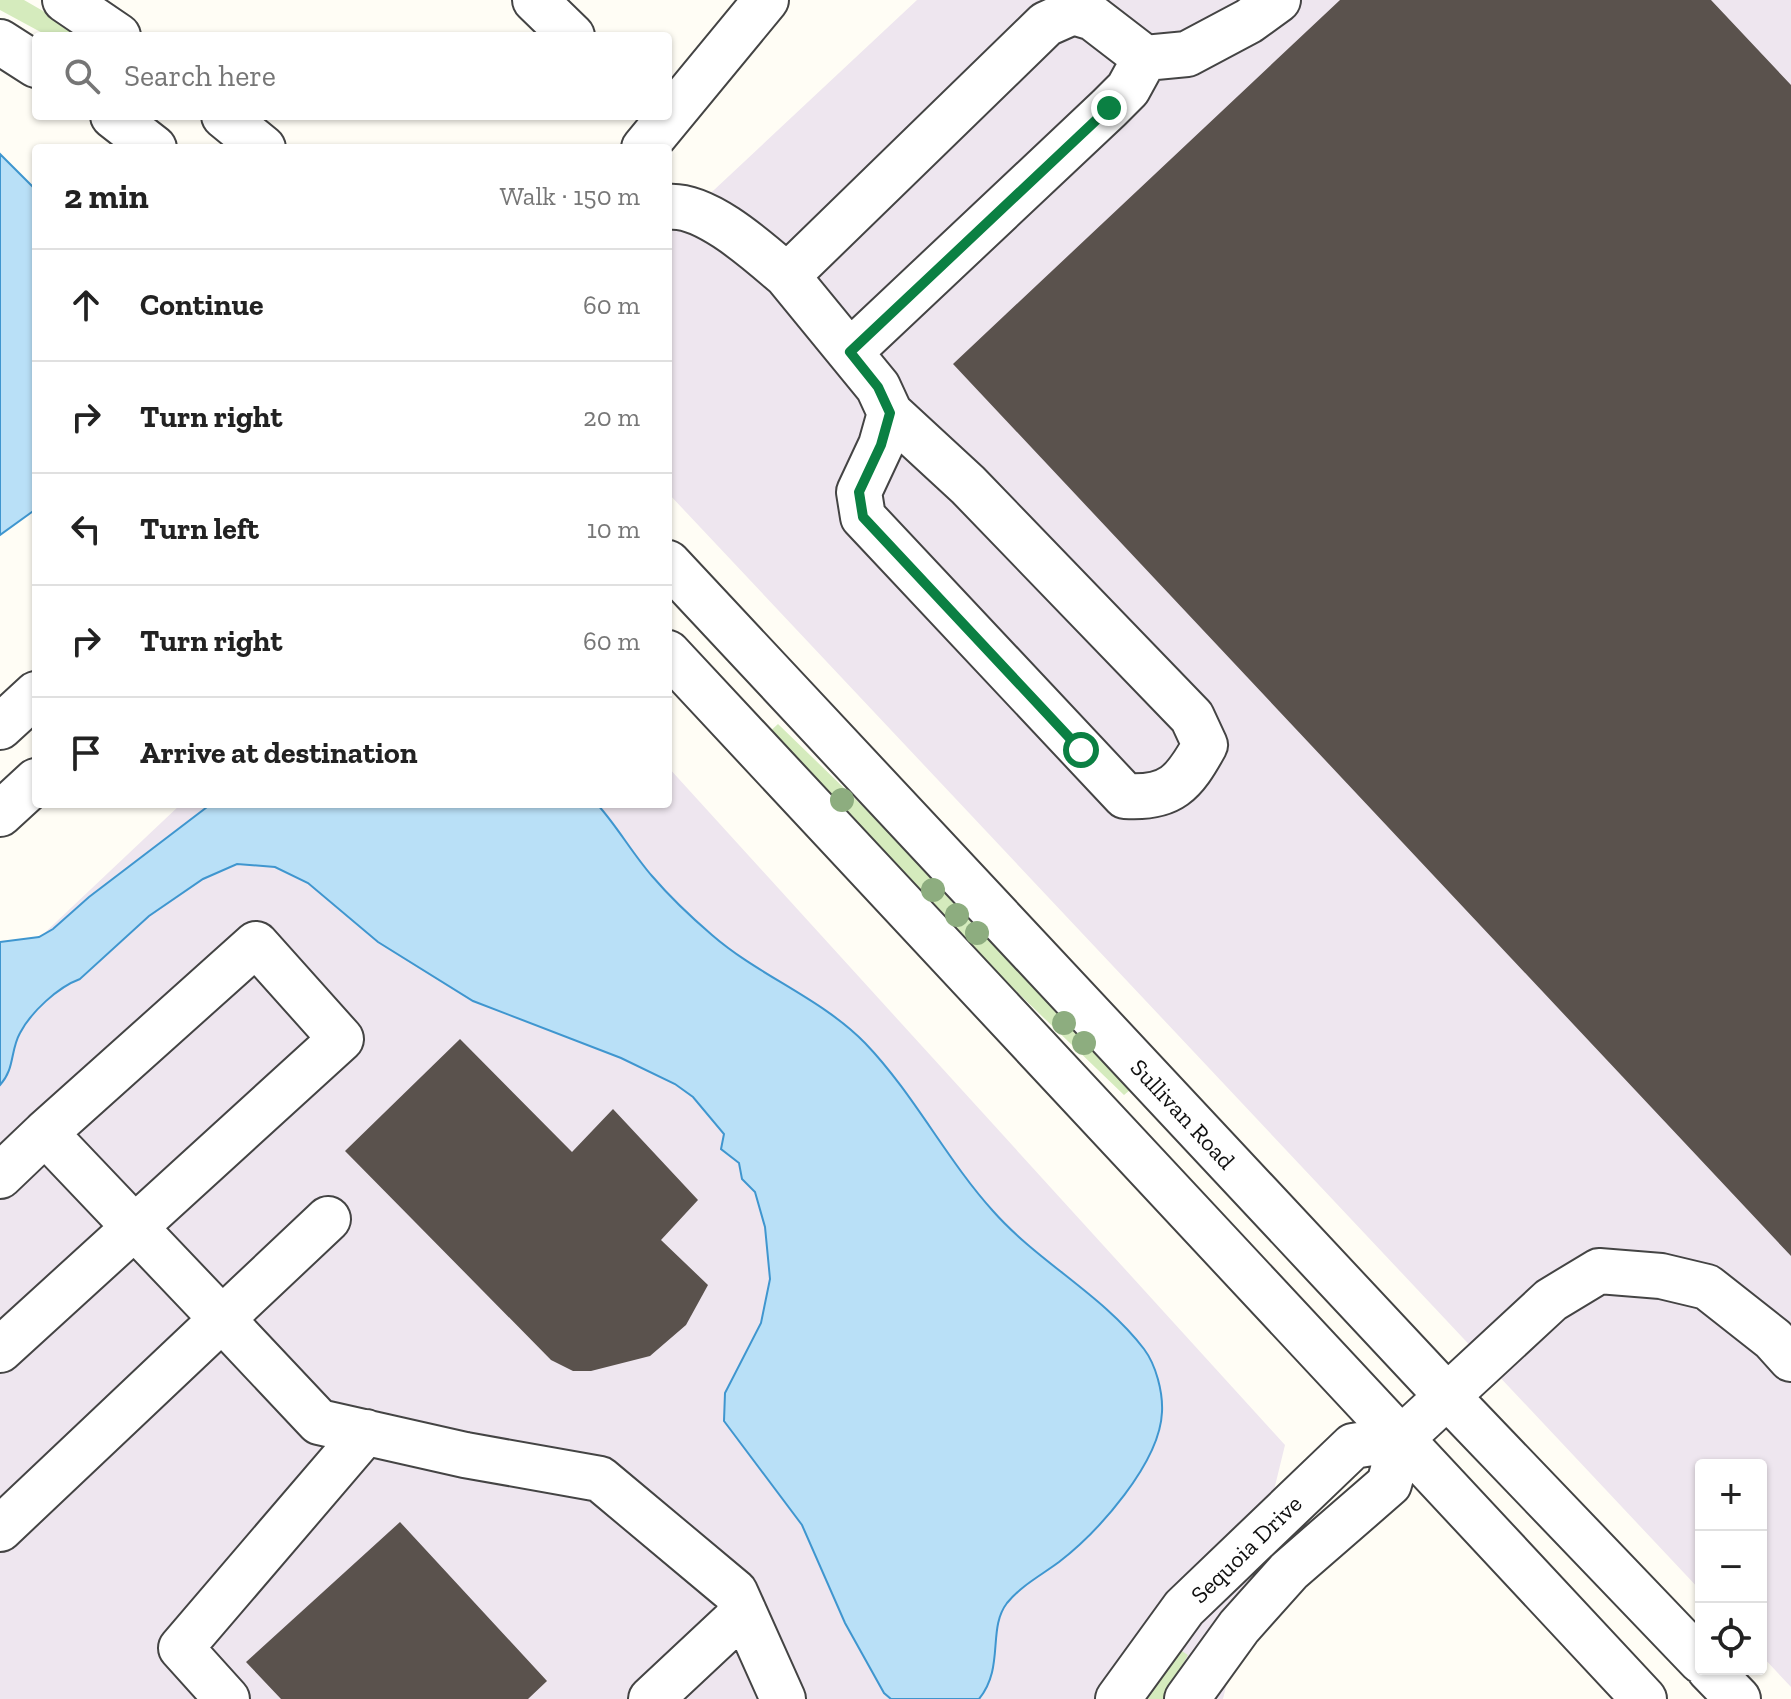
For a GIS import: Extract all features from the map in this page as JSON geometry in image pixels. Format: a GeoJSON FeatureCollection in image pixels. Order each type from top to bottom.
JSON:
{"type":"FeatureCollection","features":[{"type":"Feature","properties":{"kind":"street"},"geometry":{"type":"LineString","coordinates":[[65,0],[112,32]]}},
{"type":"Feature","properties":{"kind":"street"},"geometry":{"type":"LineString","coordinates":[[535,0],[568,32]]}},
{"type":"Feature","properties":{"kind":"street"},"geometry":{"type":"LineString","coordinates":[[672,105],[766,0]]}},
{"type":"Feature","properties":{"kind":"street"},"geometry":{"type":"LineString","coordinates":[[787,276],[1046,24],[1073,12],[1093,18],[1145,58],[1187,54],[1249,21],[1278,0]]}},
{"type":"Feature","properties":{"kind":"street"},"geometry":{"type":"LineString","coordinates":[[0,42],[32,62]]}},
{"type":"Feature","properties":{"kind":"street"},"geometry":{"type":"LineString","coordinates":[[850,352],[1109,108],[1128,89],[1145,58]]}},
{"type":"Feature","properties":{"kind":"street"},"geometry":{"type":"LineString","coordinates":[[118,120],[149,144]]}},
{"type":"Feature","properties":{"kind":"street"},"geometry":{"type":"LineString","coordinates":[[229,120],[258,144]]}},
{"type":"Feature","properties":{"kind":"street"},"geometry":{"type":"LineString","coordinates":[[672,208],[695,211],[721,226],[751,245],[787,276],[878,387],[890,413],[968,485],[1192,717],[1205,745],[1190,772],[1171,790],[1147,798],[1125,796],[863,517],[859,492],[881,445],[890,413]]}},
{"type":"Feature","properties":{"kind":"street","name":"Sullivan Road"},"geometry":{"type":"LineString","coordinates":[[672,567],[1447,1396],[1695,1655]]}},
{"type":"Feature","properties":{"kind":"street"},"geometry":{"type":"LineString","coordinates":[[672,657],[1644,1699]]}},
{"type":"Feature","properties":{"kind":"street"},"geometry":{"type":"LineString","coordinates":[[0,727],[32,698]]}},
{"type":"Feature","properties":{"kind":"street"},"geometry":{"type":"LineString","coordinates":[[0,814],[32,785]]}},
{"type":"Feature","properties":{"kind":"street"},"geometry":{"type":"LineString","coordinates":[[0,1176],[256,944],[341,1039],[0,1350]]}},
{"type":"Feature","properties":{"kind":"street"},"geometry":{"type":"LineString","coordinates":[[45,1133],[319,1422],[600,1479],[735,1592],[783,1699]]}},
{"type":"Feature","properties":{"kind":"street"},"geometry":{"type":"LineString","coordinates":[[0,1529],[328,1219]]}},
{"type":"Feature","properties":{"kind":"street"},"geometry":{"type":"LineString","coordinates":[[1402,1438],[1551,1300],[1599,1271],[1661,1276],[1707,1287],[1773,1339],[1791,1359]]}},
{"type":"Feature","properties":{"kind":"street"},"geometry":{"type":"LineString","coordinates":[[227,1699],[181,1648],[366,1432]]}},
{"type":"Feature","properties":{"kind":"street","name":"Sequoia Drive"},"geometry":{"type":"LineString","coordinates":[[1118,1699],[1184,1608],[1353,1446],[1402,1438],[1389,1484],[1289,1571],[1239,1627],[1187,1699]]}},
{"type":"Feature","properties":{"kind":"street"},"geometry":{"type":"LineString","coordinates":[[651,1699],[744,1612]]}},
{"type":"Feature","properties":{"kind":"street"},"geometry":{"type":"LineString","coordinates":[[1715,1675],[1738,1699]]}},
{"type":"Feature","properties":{"kind":"shaded area"},"geometry":{"type":"Polygon","coordinates":[[[917,0],[1791,0],[1791,1687],[1767,1661],[1767,1459],[1695,1459],[1695,1585],[672,497],[672,229],[917,0]]]}},
{"type":"Feature","properties":{"kind":"shaded area"},"geometry":{"type":"Polygon","coordinates":[[[672,771],[1285,1445],[1223,1699],[0,1699],[0,975],[177,808],[672,808],[672,771]]]}},
{"type":"Feature","properties":{"kind":"green space"},"geometry":{"type":"Polygon","coordinates":[[[0,0],[24,0],[80,32],[41,32],[0,10],[0,0]]]}},
{"type":"Feature","properties":{"kind":"green space"},"geometry":{"type":"Polygon","coordinates":[[[778,724],[978,918],[1136,1085],[1124,1095],[992,968],[766,735],[778,724]]]}},
{"type":"Feature","properties":{"kind":"green space"},"geometry":{"type":"Polygon","coordinates":[[[1177,1648],[1188,1655],[1163,1699],[1145,1699],[1177,1648]]]}},
{"type":"Feature","properties":{"kind":"water"},"geometry":{"type":"Polygon","coordinates":[[[0,154],[32,186],[32,512],[0,535],[0,154]]]}},
{"type":"Feature","properties":{"kind":"water"},"geometry":{"type":"Polygon","coordinates":[[[206,808],[600,808],[652,876],[704,928],[730,950],[829,1013],[865,1043],[899,1083],[993,1211],[1128,1330],[1148,1355],[1160,1387],[1162,1412],[1151,1453],[1124,1495],[1091,1533],[1007,1603],[998,1624],[992,1674],[979,1699],[891,1699],[884,1693],[845,1623],[802,1525],[724,1421],[725,1393],[761,1323],[770,1279],[765,1227],[755,1192],[742,1179],[739,1163],[721,1149],[724,1134],[693,1097],[675,1084],[621,1058],[473,1001],[378,942],[308,883],[275,867],[237,864],[203,879],[149,916],[80,979],[46,1001],[20,1033],[8,1073],[0,1085],[0,942],[39,937],[53,929],[89,897],[206,808]]]}},
{"type":"Feature","properties":{"kind":"building"},"geometry":{"type":"Polygon","coordinates":[[[1340,0],[1711,0],[1791,85],[1791,1256],[953,364],[1340,0]]]}},
{"type":"Feature","properties":{"kind":"building"},"geometry":{"type":"Polygon","coordinates":[[[460,1039],[572,1152],[613,1109],[698,1200],[661,1240],[708,1285],[686,1325],[650,1356],[591,1371],[573,1371],[551,1360],[345,1151],[460,1039]]]}},
{"type":"Feature","properties":{"kind":"building"},"geometry":{"type":"Polygon","coordinates":[[[400,1522],[547,1681],[528,1699],[281,1699],[246,1662],[400,1522]]]}},
{"type":"Feature","properties":{"kind":"route"},"geometry":{"type":"LineString","coordinates":[[1081,750],[863,517],[859,492],[881,445],[890,413],[878,387],[850,352],[1109,108]]}}]}
